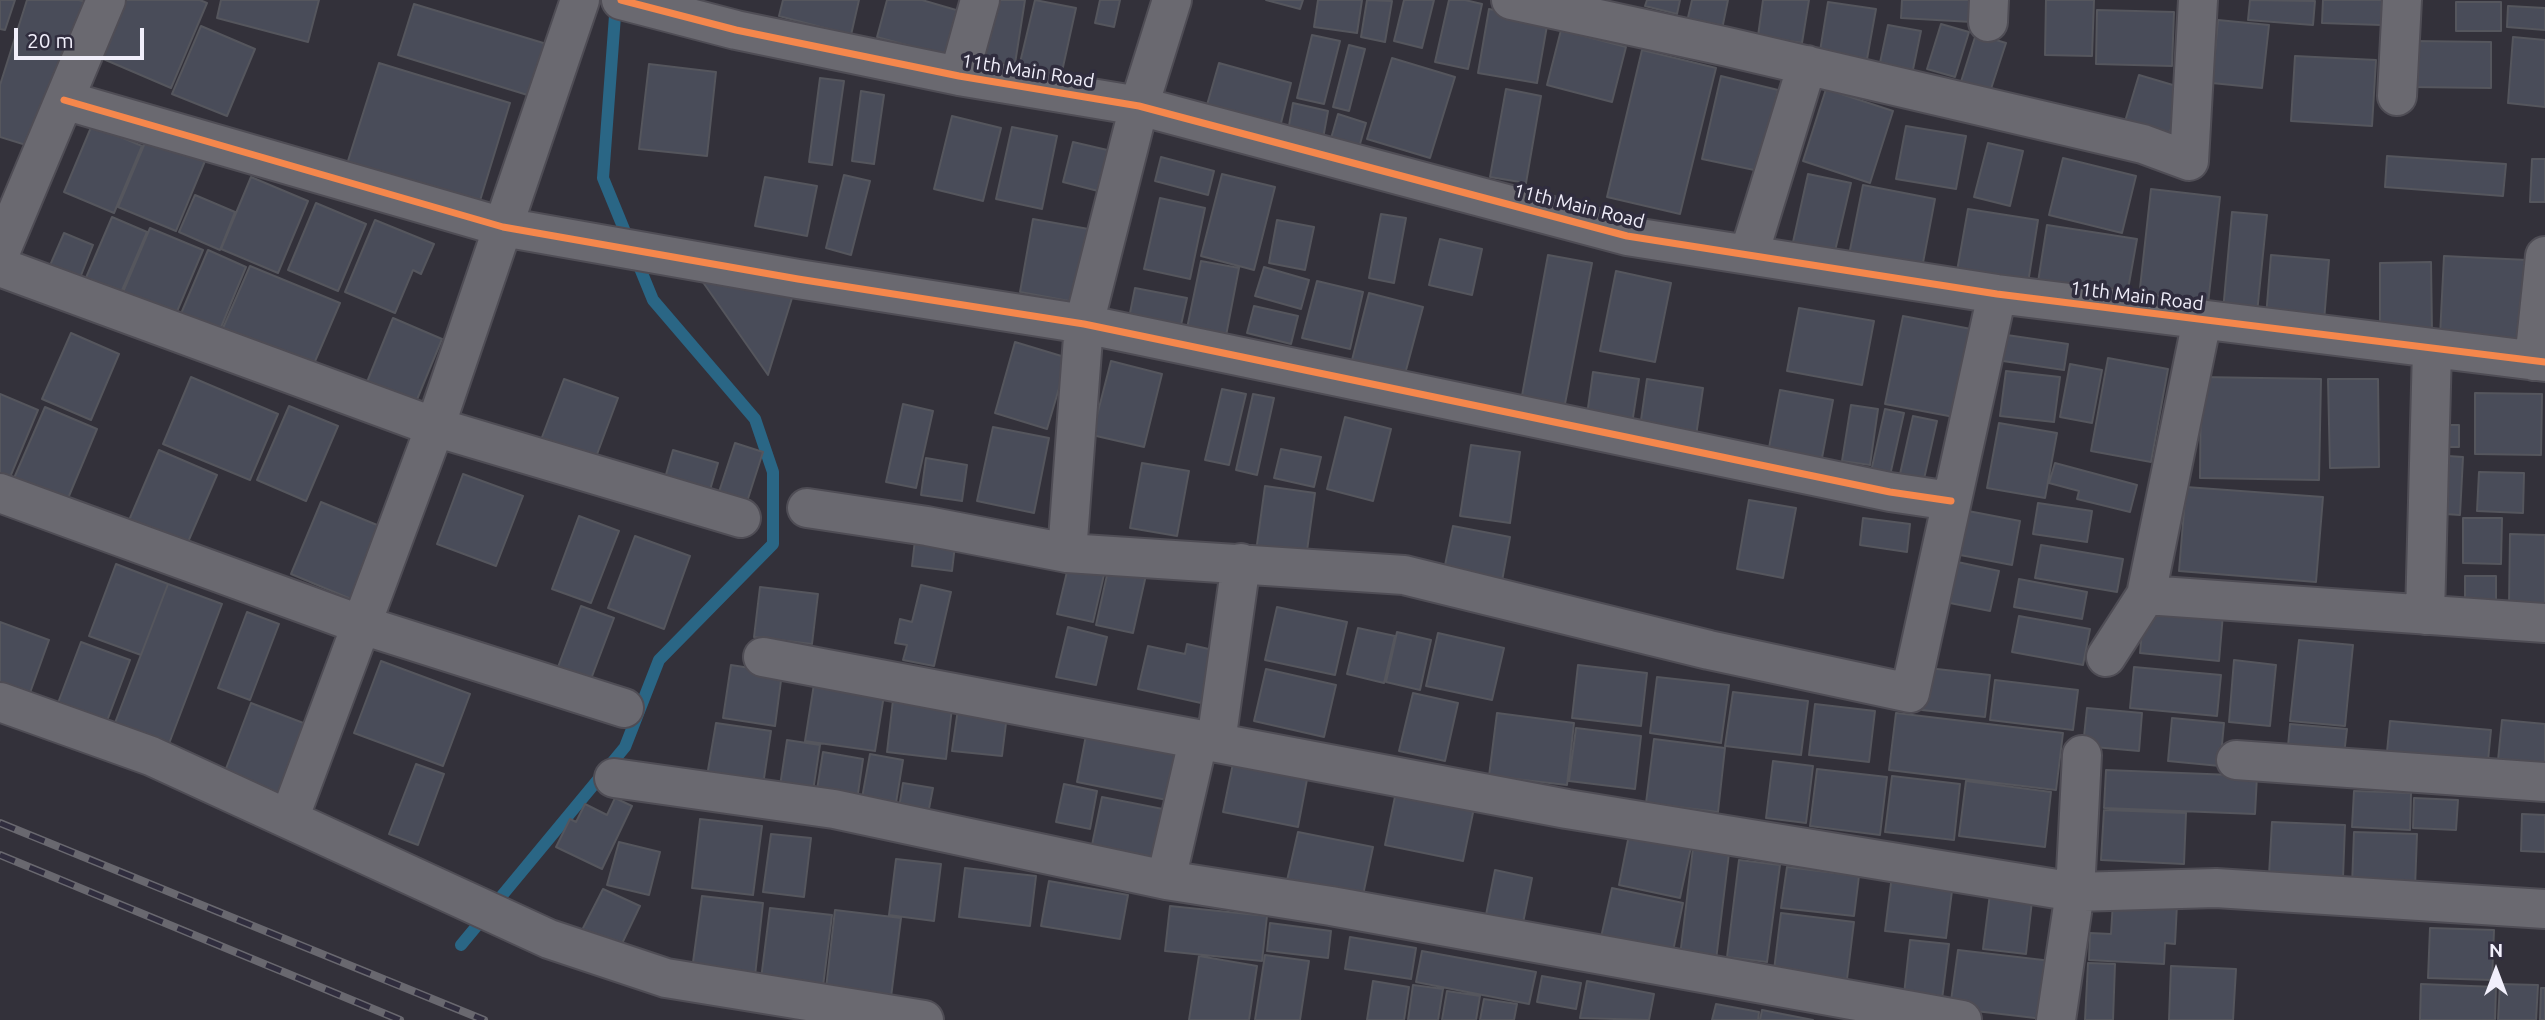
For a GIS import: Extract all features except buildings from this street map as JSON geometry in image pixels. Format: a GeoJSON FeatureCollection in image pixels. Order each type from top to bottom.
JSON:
{"type":"FeatureCollection","features":[{"type":"Feature","properties":{"kind":"street"},"geometry":{"type":"LineString","coordinates":[[0,253],[106,0]]}},
{"type":"Feature","properties":{"kind":"street"},"geometry":{"type":"LineString","coordinates":[[289,820],[435,427],[580,0]]}},
{"type":"Feature","properties":{"kind":"street","name":"11th Main Road"},"geometry":{"type":"LineString","coordinates":[[621,0],[740,15],[959,76],[1139,106],[1627,236],[1997,294],[2540,361]]}},
{"type":"Feature","properties":{"kind":"street"},"geometry":{"type":"LineString","coordinates":[[959,76],[980,0]]}},
{"type":"Feature","properties":{"kind":"street"},"geometry":{"type":"LineString","coordinates":[[1067,553],[1084,324],[1139,106],[1172,0]]}},
{"type":"Feature","properties":{"kind":"street"},"geometry":{"type":"LineString","coordinates":[[1511,0],[1807,65],[2143,144],[2189,161],[2198,0]]}},
{"type":"Feature","properties":{"kind":"street"},"geometry":{"type":"LineString","coordinates":[[2397,96],[2402,0]]}},
{"type":"Feature","properties":{"kind":"street"},"geometry":{"type":"LineString","coordinates":[[1749,254],[1807,65]]}},
{"type":"Feature","properties":{"kind":"street"},"geometry":{"type":"LineString","coordinates":[[64,100],[503,227],[798,279],[1084,324],[1890,492],[1951,500]]}},
{"type":"Feature","properties":{"kind":"street"},"geometry":{"type":"LineString","coordinates":[[2540,361],[2545,256]]}},
{"type":"Feature","properties":{"kind":"street"},"geometry":{"type":"LineString","coordinates":[[0,267],[435,427],[741,518]]}},
{"type":"Feature","properties":{"kind":"street"},"geometry":{"type":"LineString","coordinates":[[807,508],[927,526],[1067,553],[1404,575],[1709,650],[1910,693],[1997,294]]}},
{"type":"Feature","properties":{"kind":"street"},"geometry":{"type":"LineString","coordinates":[[2106,657],[2146,595],[2202,320]]}},
{"type":"Feature","properties":{"kind":"street"},"geometry":{"type":"LineString","coordinates":[[2425,615],[2432,349]]}},
{"type":"Feature","properties":{"kind":"street"},"geometry":{"type":"LineString","coordinates":[[0,494],[362,625],[624,708]]}},
{"type":"Feature","properties":{"kind":"street"},"geometry":{"type":"LineString","coordinates":[[1166,880],[1207,741],[1241,563]]}},
{"type":"Feature","properties":{"kind":"street"},"geometry":{"type":"LineString","coordinates":[[2146,595],[2545,623]]}},
{"type":"Feature","properties":{"kind":"street"},"geometry":{"type":"LineString","coordinates":[[763,657],[1567,809],[2076,892],[2216,888],[2545,909]]}},
{"type":"Feature","properties":{"kind":"street"},"geometry":{"type":"LineString","coordinates":[[0,702],[151,756],[549,939],[666,978],[924,1020]]}},
{"type":"Feature","properties":{"kind":"street"},"geometry":{"type":"LineString","coordinates":[[2056,1020],[2076,892],[2082,755]]}},
{"type":"Feature","properties":{"kind":"street"},"geometry":{"type":"LineString","coordinates":[[2236,760],[2545,782]]}},
{"type":"Feature","properties":{"kind":"street"},"geometry":{"type":"LineString","coordinates":[[614,778],[834,809],[1166,880],[1331,906],[1962,1020]]}},
{"type":"Feature","properties":{"kind":"waterway"},"geometry":{"type":"LineString","coordinates":[[461,945],[625,747],[659,660],[773,544],[773,472],[755,419],[653,300],[603,178],[616,2]]}},
{"type":"Feature","properties":{"kind":"railway"},"geometry":{"type":"LineString","coordinates":[[0,823],[484,1020]]}},
{"type":"Feature","properties":{"kind":"railway"},"geometry":{"type":"LineString","coordinates":[[0,855],[400,1020]]}},
{"type":"Feature","properties":{"kind":"cycle path"},"geometry":{"type":"LineString","coordinates":[[621,0],[736,30],[959,76],[1139,106],[1627,236],[1997,294],[2545,362]]}},
{"type":"Feature","properties":{"kind":"cycle path"},"geometry":{"type":"LineString","coordinates":[[64,100],[503,227],[798,279],[1084,324],[1890,492],[1951,501]]}}]}
